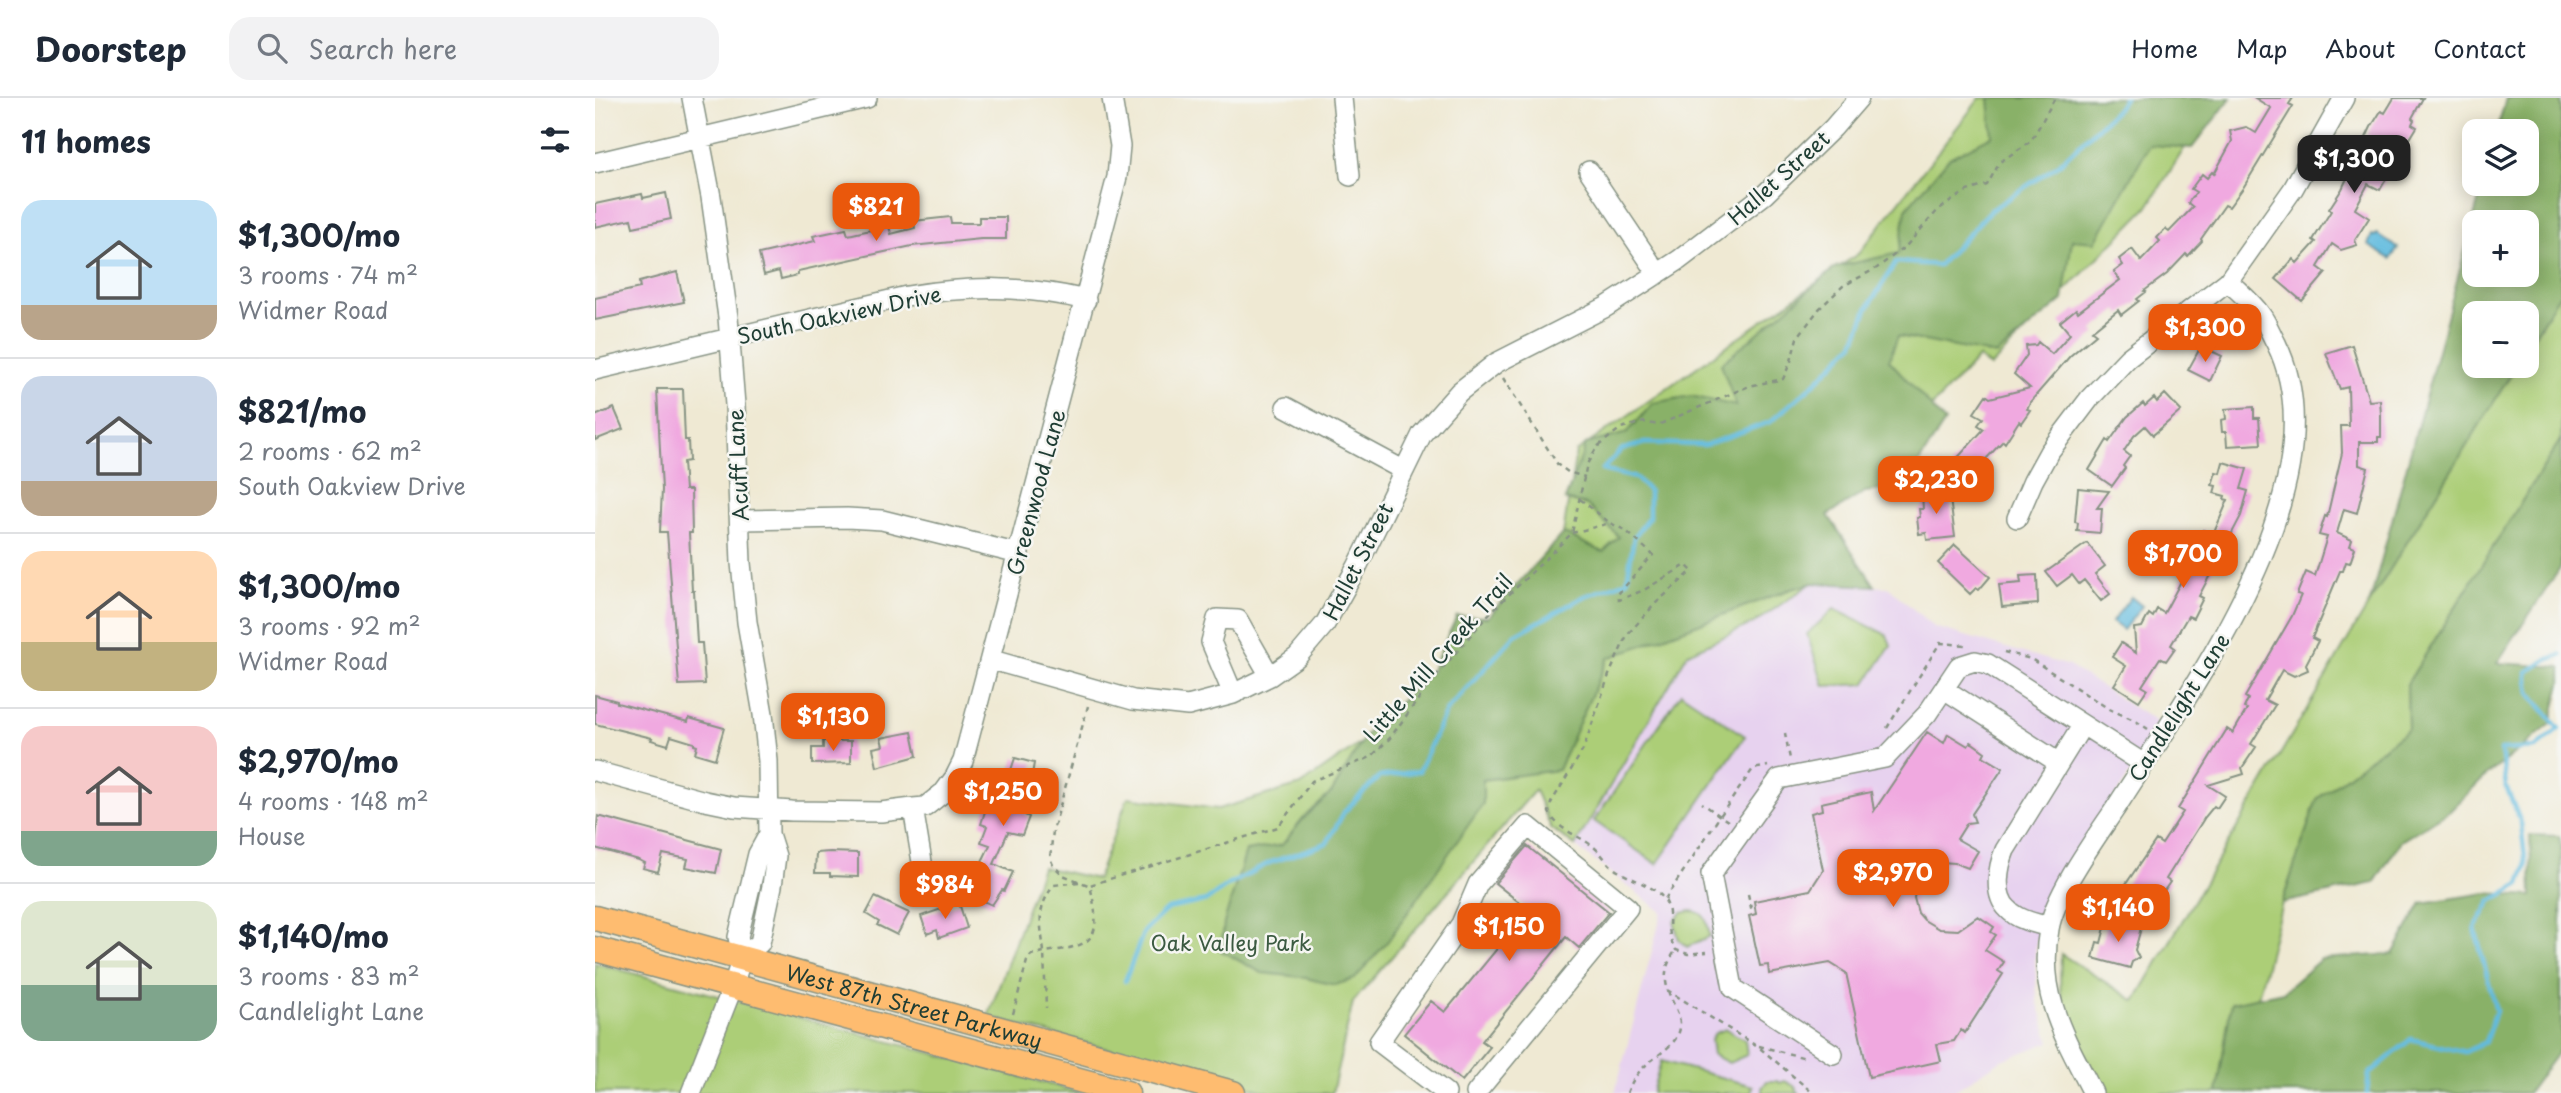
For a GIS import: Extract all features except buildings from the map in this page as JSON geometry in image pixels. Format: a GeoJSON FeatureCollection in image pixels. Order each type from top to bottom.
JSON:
{"type":"FeatureCollection","features":[{"type":"Feature","properties":{"kind":"main road","name":"West 87th Street Parkway"},"geometry":{"type":"LineString","coordinates":[[595,918],[1233,1093]]}},
{"type":"Feature","properties":{"kind":"main road","name":"West 87th Street Parkway"},"geometry":{"type":"LineString","coordinates":[[595,949],[1127,1093]]}},
{"type":"Feature","properties":{"kind":"street","name":"Acuff Lane"},"geometry":{"type":"LineString","coordinates":[[691,1093],[742,957],[738,937],[758,854],[769,834],[770,810],[763,714],[740,562],[729,338],[720,264],[692,98]]}},
{"type":"Feature","properties":{"kind":"street"},"geometry":{"type":"LineString","coordinates":[[595,163],[867,98]]}},
{"type":"Feature","properties":{"kind":"street","name":"Greenwood Lane"},"geometry":{"type":"LineString","coordinates":[[913,808],[925,807],[944,792],[955,778],[963,761],[992,660],[1086,300],[1119,162],[1119,127],[1112,98]]}},
{"type":"Feature","properties":{"kind":"street"},"geometry":{"type":"LineString","coordinates":[[1342,98],[1350,176]]}},
{"type":"Feature","properties":{"kind":"street","name":"Hallet Street"},"geometry":{"type":"LineString","coordinates":[[992,660],[1133,700],[1188,706],[1233,694],[1270,676],[1297,657],[1331,615],[1422,434],[1459,392],[1496,363],[1605,307],[1658,274],[1764,195],[1833,128],[1859,98]]}},
{"type":"Feature","properties":{"kind":"street"},"geometry":{"type":"LineString","coordinates":[[2017,518],[2049,452],[2090,398],[2128,358],[2228,281],[2293,189],[2344,98]]}},
{"type":"Feature","properties":{"kind":"street"},"geometry":{"type":"LineString","coordinates":[[1589,171],[1658,274]]}},
{"type":"Feature","properties":{"kind":"street","name":"Candlelight Lane"},"geometry":{"type":"LineString","coordinates":[[2093,1093],[2057,1022],[2046,979],[2049,927],[2066,888],[2243,603],[2266,551],[2283,492],[2292,446],[2293,397],[2282,355],[2262,316],[2228,281]]}},
{"type":"Feature","properties":{"kind":"street","name":"South Oakview Drive"},"geometry":{"type":"LineString","coordinates":[[595,370],[907,296],[943,290],[1010,287],[1086,300]]}},
{"type":"Feature","properties":{"kind":"street"},"geometry":{"type":"LineString","coordinates":[[1286,407],[1403,470]]}},
{"type":"Feature","properties":{"kind":"street"},"geometry":{"type":"LineString","coordinates":[[740,520],[882,520],[1019,554]]}},
{"type":"Feature","properties":{"kind":"street"},"geometry":{"type":"LineString","coordinates":[[1233,694],[1211,642],[1217,619],[1238,620],[1270,676]]}},
{"type":"Feature","properties":{"kind":"street"},"geometry":{"type":"LineString","coordinates":[[1833,1054],[1733,988],[1711,874],[1779,779],[1885,758],[1927,714],[1959,666],[1975,661],[1988,664],[2144,764]]}},
{"type":"Feature","properties":{"kind":"street"},"geometry":{"type":"LineString","coordinates":[[1944,689],[2059,763]]}},
{"type":"Feature","properties":{"kind":"street"},"geometry":{"type":"LineString","coordinates":[[2049,927],[2021,918],[2006,908],[1999,888],[1998,867],[2005,850],[2083,726]]}},
{"type":"Feature","properties":{"kind":"street"},"geometry":{"type":"LineString","coordinates":[[595,771],[705,801],[770,810],[881,812],[913,808],[922,862]]}},
{"type":"Feature","properties":{"kind":"street"},"geometry":{"type":"LineString","coordinates":[[1446,1093],[1379,1042],[1461,924],[1478,884],[1528,826],[1628,908],[1476,1093]]}},
{"type":"Feature","properties":{"kind":"path"},"geometry":{"type":"LineString","coordinates":[[1610,523],[1572,533],[1587,464],[1597,447],[1621,428],[1644,422],[1658,425],[1749,386],[1783,379],[1797,338],[1819,309],[1843,286],[1877,268],[1906,246],[1939,209],[1967,191],[1987,185],[2000,162],[2031,141],[2055,98]]}},
{"type":"Feature","properties":{"kind":"path"},"geometry":{"type":"LineString","coordinates":[[1499,373],[1515,394],[1558,465],[1568,472],[1584,477]]}},
{"type":"Feature","properties":{"kind":"path"},"geometry":{"type":"LineString","coordinates":[[1580,499],[1610,523],[1625,530],[1653,555],[1618,594],[1619,600],[1644,590],[1686,565],[1692,571],[1656,603],[1627,635],[1609,675],[1583,750],[1549,812],[1553,822],[1595,848],[1617,871],[1655,890],[1669,909],[1668,933],[1676,950],[1688,954],[1713,951]]}},
{"type":"Feature","properties":{"kind":"path","name":"Little Mill Creek Trail"},"geometry":{"type":"LineString","coordinates":[[1090,885],[1278,827],[1312,781],[1371,757],[1390,738],[1430,683],[1488,615],[1572,533]]}},
{"type":"Feature","properties":{"kind":"path"},"geometry":{"type":"LineString","coordinates":[[1011,1020],[1031,955],[1074,948],[1084,944],[1092,936],[1096,914],[1090,885],[1063,875],[1049,858],[1053,831],[1089,702]]}},
{"type":"Feature","properties":{"kind":"path"},"geometry":{"type":"LineString","coordinates":[[1784,733],[1790,761]]}},
{"type":"Feature","properties":{"kind":"path"},"geometry":{"type":"LineString","coordinates":[[1664,900],[1720,816],[1702,803]]}},
{"type":"Feature","properties":{"kind":"path"},"geometry":{"type":"LineString","coordinates":[[1047,1008],[1044,952],[1039,924],[1045,897],[1054,886],[1079,882]]}},
{"type":"Feature","properties":{"kind":"path"},"geometry":{"type":"LineString","coordinates":[[1748,894],[1752,912]]}},
{"type":"Feature","properties":{"kind":"path"},"geometry":{"type":"LineString","coordinates":[[1627,1093],[1635,1076],[1668,1046],[1679,1032],[1679,1020],[1667,990],[1665,973],[1669,959],[1676,950]]}},
{"type":"Feature","properties":{"kind":"path"},"geometry":{"type":"LineString","coordinates":[[1667,990],[1755,1045],[1813,1093]]}},
{"type":"Feature","properties":{"kind":"path"},"geometry":{"type":"LineString","coordinates":[[1755,1045],[1814,1060]]}},
{"type":"Feature","properties":{"kind":"shaded area"},"geometry":{"type":"Polygon","coordinates":[[[1812,583],[1888,587],[1934,627],[2069,666],[2161,725],[2052,895],[2036,943],[2035,958],[2037,1000],[2050,1042],[2000,1061],[1951,1093],[1615,1093],[1662,912],[1575,846],[1688,653],[1754,623],[1812,583]]]}},
{"type":"Feature","properties":{"kind":"green space","name":"Oak Valley Park"},"geometry":{"type":"Polygon","coordinates":[[[1980,98],[2216,98],[2147,208],[1990,367],[1979,357],[1828,515],[1812,583],[1754,623],[1688,653],[1575,846],[1551,828],[1535,790],[1353,1002],[1332,1093],[1272,1093],[988,1017],[1042,867],[1097,879],[1128,797],[1218,809],[1301,785],[1381,729],[1562,541],[1576,452],[1859,253],[1980,98]]]}},
{"type":"Feature","properties":{"kind":"green space","name":"Oak Valley Park"},"geometry":{"type":"Polygon","coordinates":[[[1989,98],[2231,98],[2192,148],[2149,145],[2095,242],[2072,240],[2063,300],[1996,355],[1898,336],[1889,360],[1945,422],[1903,487],[1865,492],[1828,515],[1875,586],[1813,583],[1608,658],[1558,770],[1483,780],[1483,804],[1388,941],[1355,979],[1335,985],[1301,977],[1262,973],[1221,951],[1224,923],[1246,851],[1282,845],[1303,819],[1332,792],[1367,733],[1431,672],[1457,616],[1488,617],[1563,533],[1603,552],[1619,537],[1587,505],[1565,500],[1586,444],[1627,433],[1653,403],[1691,396],[1736,406],[1721,364],[1836,267],[1899,253],[1906,209],[1949,158],[1992,136],[1989,98]]]}},
{"type":"Feature","properties":{"kind":"green space"},"geometry":{"type":"Polygon","coordinates":[[[2506,98],[2561,98],[2561,292],[2539,328],[2539,301],[2462,301],[2462,378],[2509,378],[2370,602],[2462,262],[2462,287],[2539,287],[2539,210],[2476,210],[2480,196],[2539,196],[2539,119],[2500,119],[2506,98]]]}},
{"type":"Feature","properties":{"kind":"green space"},"geometry":{"type":"Polygon","coordinates":[[[2561,292],[2561,439],[2407,684],[2408,729],[2317,799],[2282,903],[2258,997],[2231,1004],[2217,1093],[2105,1093],[2068,1019],[2060,988],[2061,954],[2135,1001],[2370,602],[2509,378],[2539,378],[2539,328],[2561,292]]]}},
{"type":"Feature","properties":{"kind":"green space"},"geometry":{"type":"Polygon","coordinates":[[[2561,439],[2561,567],[2497,663],[2561,667],[2561,683],[2551,724],[2481,780],[2450,811],[2401,841],[2374,883],[2282,903],[2317,799],[2408,729],[2407,684],[2561,439]]]}},
{"type":"Feature","properties":{"kind":"green space"},"geometry":{"type":"Polygon","coordinates":[[[1834,609],[1887,635],[1891,646],[1865,684],[1824,686],[1807,634],[1834,609]]]}},
{"type":"Feature","properties":{"kind":"green space"},"geometry":{"type":"Polygon","coordinates":[[[1681,693],[1745,736],[1657,864],[1594,821],[1681,693]]]}},
{"type":"Feature","properties":{"kind":"green space"},"geometry":{"type":"Polygon","coordinates":[[[2530,835],[2559,836],[2561,847],[2561,1048],[2528,1093],[2217,1093],[2231,1003],[2283,992],[2321,959],[2393,954],[2422,903],[2486,893],[2532,896],[2530,835]]]}},
{"type":"Feature","properties":{"kind":"green space"},"geometry":{"type":"Polygon","coordinates":[[[1691,911],[1703,916],[1710,936],[1687,947],[1679,940],[1674,921],[1682,913],[1691,911]]]}},
{"type":"Feature","properties":{"kind":"green space"},"geometry":{"type":"Polygon","coordinates":[[[595,963],[1082,1093],[595,1093],[595,963]]]}},
{"type":"Feature","properties":{"kind":"green space"},"geometry":{"type":"Polygon","coordinates":[[[1726,1029],[1745,1040],[1747,1055],[1729,1063],[1713,1055],[1711,1039],[1715,1033],[1726,1029]]]}},
{"type":"Feature","properties":{"kind":"green space"},"geometry":{"type":"Polygon","coordinates":[[[1661,1061],[1753,1086],[1751,1093],[1652,1093],[1661,1061]]]}},
{"type":"Feature","properties":{"kind":"green space"},"geometry":{"type":"Polygon","coordinates":[[[1767,1081],[1785,1081],[1799,1093],[1763,1093],[1762,1088],[1767,1081]]]}},
{"type":"Feature","properties":{"kind":"water"},"geometry":{"type":"Polygon","coordinates":[[[2377,234],[2398,248],[2391,259],[2368,245],[2372,235],[2377,234]]]}},
{"type":"Feature","properties":{"kind":"water"},"geometry":{"type":"Polygon","coordinates":[[[2131,597],[2142,606],[2123,630],[2112,622],[2131,597]]]}},
{"type":"Feature","properties":{"kind":"waterway"},"geometry":{"type":"LineString","coordinates":[[1125,981],[1144,931],[1167,909],[1206,901],[1225,887],[1269,863],[1327,843],[1344,812],[1379,777],[1419,771],[1446,711],[1515,635],[1585,596],[1627,581],[1634,537],[1649,517],[1649,491],[1636,478],[1602,470],[1621,450],[1645,443],[1705,445],[1770,422],[1816,382],[1854,343],[1867,309],[1896,262],[1939,265],[1991,210],[2058,165],[2116,110],[2124,98]]}},
{"type":"Feature","properties":{"kind":"waterway"},"geometry":{"type":"LineString","coordinates":[[2367,1093],[2369,1074],[2411,1039],[2465,1052],[2485,1042],[2496,1011],[2475,928],[2491,901],[2520,884],[2526,866],[2521,823],[2506,786],[2501,750],[2536,748],[2559,729],[2530,693],[2527,672],[2546,660],[2561,655]]}}]}
